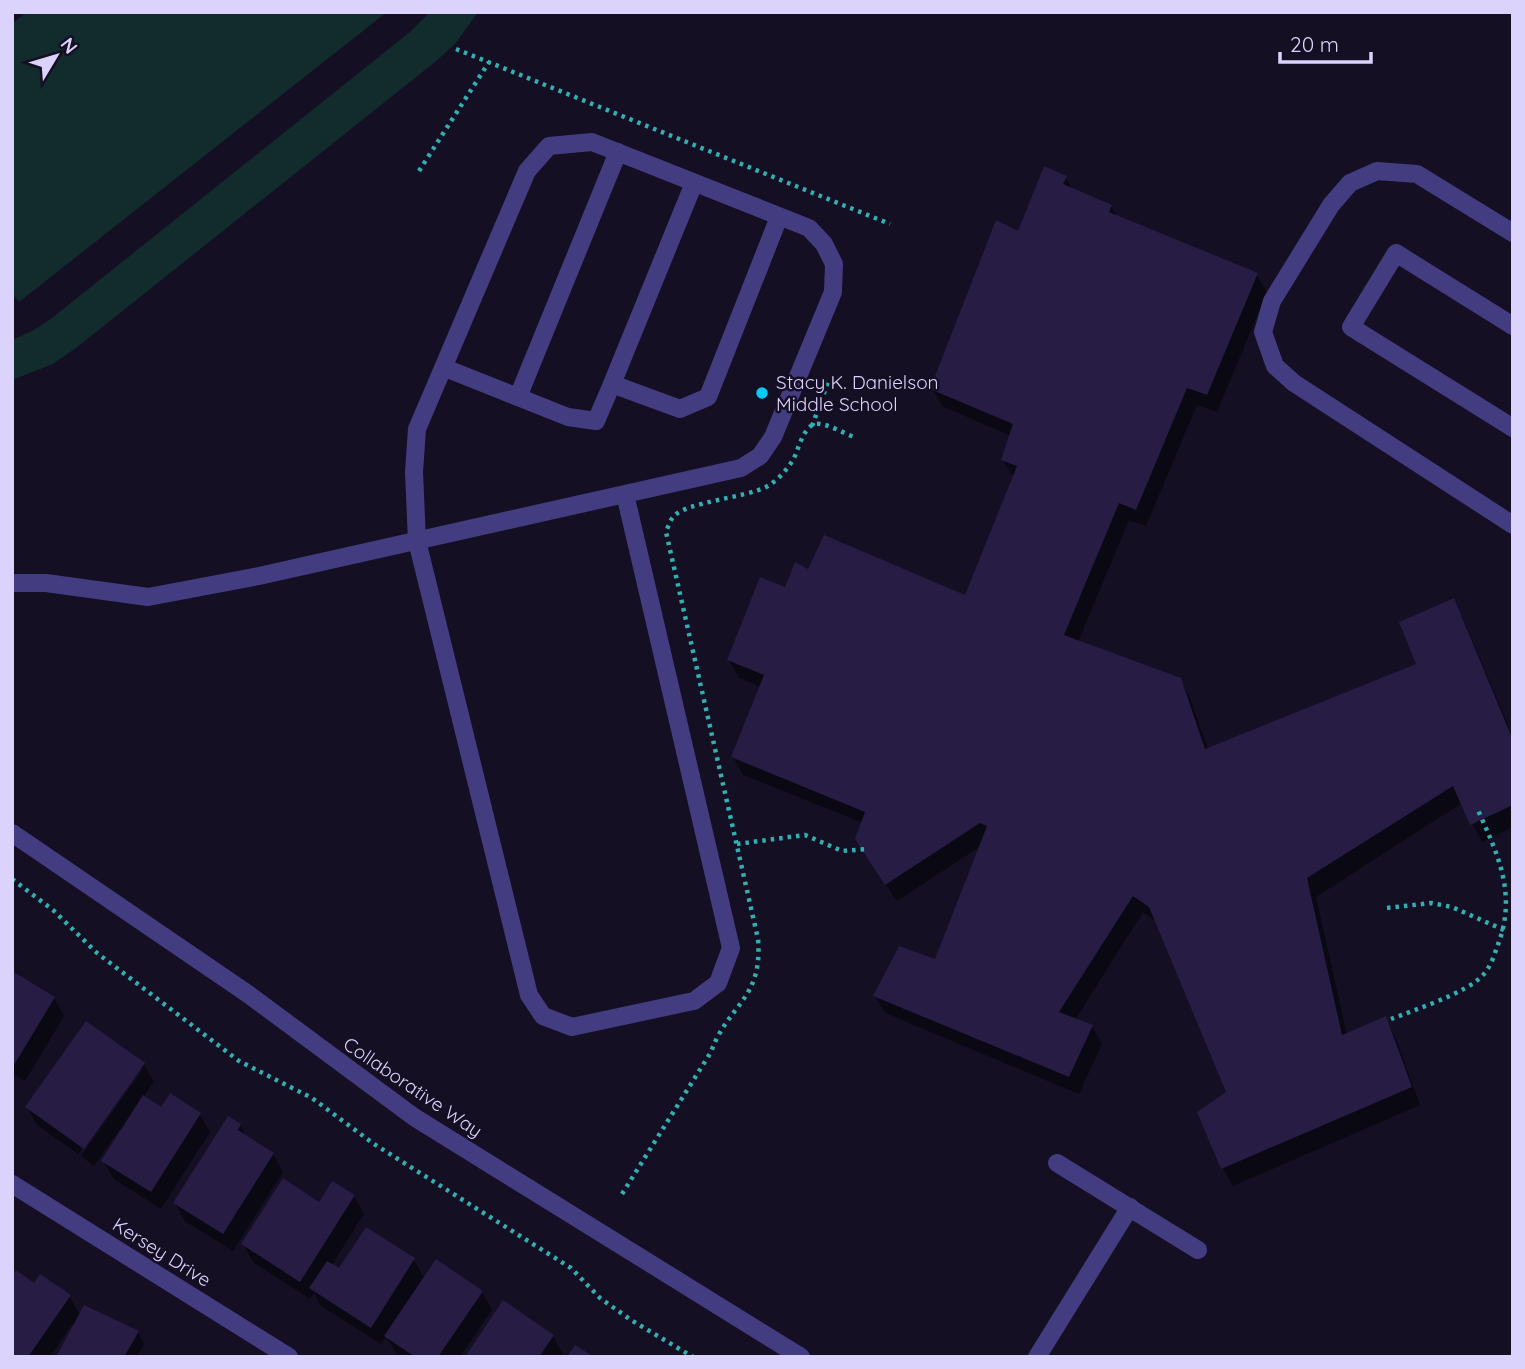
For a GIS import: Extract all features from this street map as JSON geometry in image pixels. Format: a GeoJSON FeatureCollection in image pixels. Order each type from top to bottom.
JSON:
{"type":"FeatureCollection","features":[{"type":"Feature","properties":{"kind":"street"},"geometry":{"type":"LineString","coordinates":[[12,583],[46,583],[148,597],[259,576],[417,541],[625,494],[741,468],[760,456],[773,437],[833,292],[834,264],[824,244],[808,228],[592,142],[549,146],[527,171],[417,429],[414,472],[417,541],[529,995],[543,1016],[572,1027],[694,1001],[718,983],[731,948],[625,494]]}},
{"type":"Feature","properties":{"kind":"street"},"geometry":{"type":"LineString","coordinates":[[518,397],[618,152]]}},
{"type":"Feature","properties":{"kind":"street"},"geometry":{"type":"LineString","coordinates":[[1513,233],[1417,173],[1377,171],[1350,183],[1331,205],[1272,302],[1263,332],[1275,366],[1294,383],[1513,525]]}},
{"type":"Feature","properties":{"kind":"street"},"geometry":{"type":"LineString","coordinates":[[445,368],[568,418],[596,421],[694,183]]}},
{"type":"Feature","properties":{"kind":"street"},"geometry":{"type":"LineString","coordinates":[[611,384],[680,408],[708,397],[779,217]]}},
{"type":"Feature","properties":{"kind":"street"},"geometry":{"type":"LineString","coordinates":[[1513,326],[1396,253],[1351,327],[1513,428]]}},
{"type":"Feature","properties":{"kind":"street","name":"Collaborative Way"},"geometry":{"type":"LineString","coordinates":[[12,833],[248,994],[414,1117],[802,1357]]}},
{"type":"Feature","properties":{"kind":"street"},"geometry":{"type":"LineString","coordinates":[[1058,1163],[1198,1250]]}},
{"type":"Feature","properties":{"kind":"street","name":"Kersey Drive"},"geometry":{"type":"LineString","coordinates":[[12,1184],[289,1357]]}},
{"type":"Feature","properties":{"kind":"street"},"geometry":{"type":"LineString","coordinates":[[1037,1357],[1130,1207]]}},
{"type":"Feature","properties":{"kind":"path"},"geometry":{"type":"LineString","coordinates":[[456,48],[890,224]]}},
{"type":"Feature","properties":{"kind":"path"},"geometry":{"type":"LineString","coordinates":[[418,171],[489,62]]}},
{"type":"Feature","properties":{"kind":"path"},"geometry":{"type":"LineString","coordinates":[[812,426],[828,382]]}},
{"type":"Feature","properties":{"kind":"path"},"geometry":{"type":"LineString","coordinates":[[622,1194],[712,1052],[722,1026],[748,994],[760,958],[758,939],[666,532],[672,517],[682,510],[751,494],[768,486],[782,475],[808,428],[816,424],[856,438]]}},
{"type":"Feature","properties":{"kind":"path"},"geometry":{"type":"LineString","coordinates":[[1391,1019],[1464,989],[1483,976],[1492,961],[1504,930],[1510,903],[1500,865],[1477,808]]}},
{"type":"Feature","properties":{"kind":"path"},"geometry":{"type":"LineString","coordinates":[[737,844],[806,835],[842,851],[868,849]]}},
{"type":"Feature","properties":{"kind":"path"},"geometry":{"type":"LineString","coordinates":[[12,879],[53,910],[97,953],[239,1061],[312,1098],[374,1144],[571,1268],[611,1305],[694,1357]]}},
{"type":"Feature","properties":{"kind":"path"},"geometry":{"type":"LineString","coordinates":[[1387,908],[1431,902],[1452,907],[1504,930]]}},
{"type":"Feature","properties":{"kind":"green space"},"geometry":{"type":"Polygon","coordinates":[[[27,12],[387,12],[19,302],[12,293],[12,24],[27,12]]]}},
{"type":"Feature","properties":{"kind":"green space"},"geometry":{"type":"Polygon","coordinates":[[[430,12],[478,12],[456,43],[435,62],[76,348],[53,364],[12,380],[12,340],[52,318],[410,32],[430,12]]]}},
{"type":"Feature","properties":{"kind":"building","name":"Stacy K. Danielson Middle School"},"geometry":{"type":"Polygon","coordinates":[[[1044,166],[1067,176],[1063,184],[1112,205],[1109,212],[1258,273],[1207,395],[1187,388],[1136,510],[1119,503],[1064,635],[1181,678],[1205,749],[1416,664],[1399,622],[1454,598],[1513,740],[1513,805],[1470,825],[1453,786],[1307,878],[1342,1035],[1386,1016],[1412,1087],[1221,1169],[1197,1112],[1226,1092],[1149,907],[1133,896],[1059,1012],[1093,1025],[1069,1077],[873,996],[899,946],[935,959],[987,826],[980,823],[885,885],[855,839],[865,812],[731,757],[764,675],[727,660],[760,577],[785,587],[795,562],[808,569],[824,535],[965,595],[1017,466],[1001,460],[1013,424],[930,389],[996,220],[1018,231],[1044,166]]]}},
{"type":"Feature","properties":{"kind":"building"},"geometry":{"type":"Polygon","coordinates":[[[12,971],[55,997],[14,1065],[12,1063],[12,971]]]}},
{"type":"Feature","properties":{"kind":"building"},"geometry":{"type":"Polygon","coordinates":[[[86,1021],[145,1063],[84,1149],[25,1107],[86,1021]]]}},
{"type":"Feature","properties":{"kind":"building"},"geometry":{"type":"Polygon","coordinates":[[[170,1093],[201,1113],[151,1192],[101,1161],[143,1095],[161,1107],[170,1093]]]}},
{"type":"Feature","properties":{"kind":"building"},"geometry":{"type":"Polygon","coordinates":[[[228,1116],[241,1124],[238,1130],[274,1153],[223,1234],[173,1203],[228,1116]]]}},
{"type":"Feature","properties":{"kind":"building"},"geometry":{"type":"Polygon","coordinates":[[[283,1178],[319,1202],[332,1181],[355,1195],[300,1282],[241,1244],[283,1178]]]}},
{"type":"Feature","properties":{"kind":"building"},"geometry":{"type":"Polygon","coordinates":[[[366,1227],[415,1258],[371,1328],[309,1288],[327,1261],[339,1268],[366,1227]]]}},
{"type":"Feature","properties":{"kind":"building"},"geometry":{"type":"Polygon","coordinates":[[[436,1259],[483,1291],[438,1357],[415,1357],[384,1336],[436,1259]]]}},
{"type":"Feature","properties":{"kind":"building"},"geometry":{"type":"Polygon","coordinates":[[[16,1270],[34,1283],[40,1274],[71,1295],[28,1357],[12,1357],[12,1276],[16,1270]]]}},
{"type":"Feature","properties":{"kind":"building"},"geometry":{"type":"Polygon","coordinates":[[[503,1300],[554,1335],[539,1357],[465,1357],[503,1300]]]}},
{"type":"Feature","properties":{"kind":"building"},"geometry":{"type":"Polygon","coordinates":[[[84,1305],[139,1331],[124,1357],[56,1357],[84,1305]]]}},
{"type":"Feature","properties":{"kind":"building"},"geometry":{"type":"Polygon","coordinates":[[[575,1345],[594,1357],[567,1357],[575,1345]]]}},
{"type":"Feature","properties":{"kind":"place","name":"Stacy K. Danielson Middle School"},"geometry":{"type":"Point","coordinates":[762,393]}}]}
